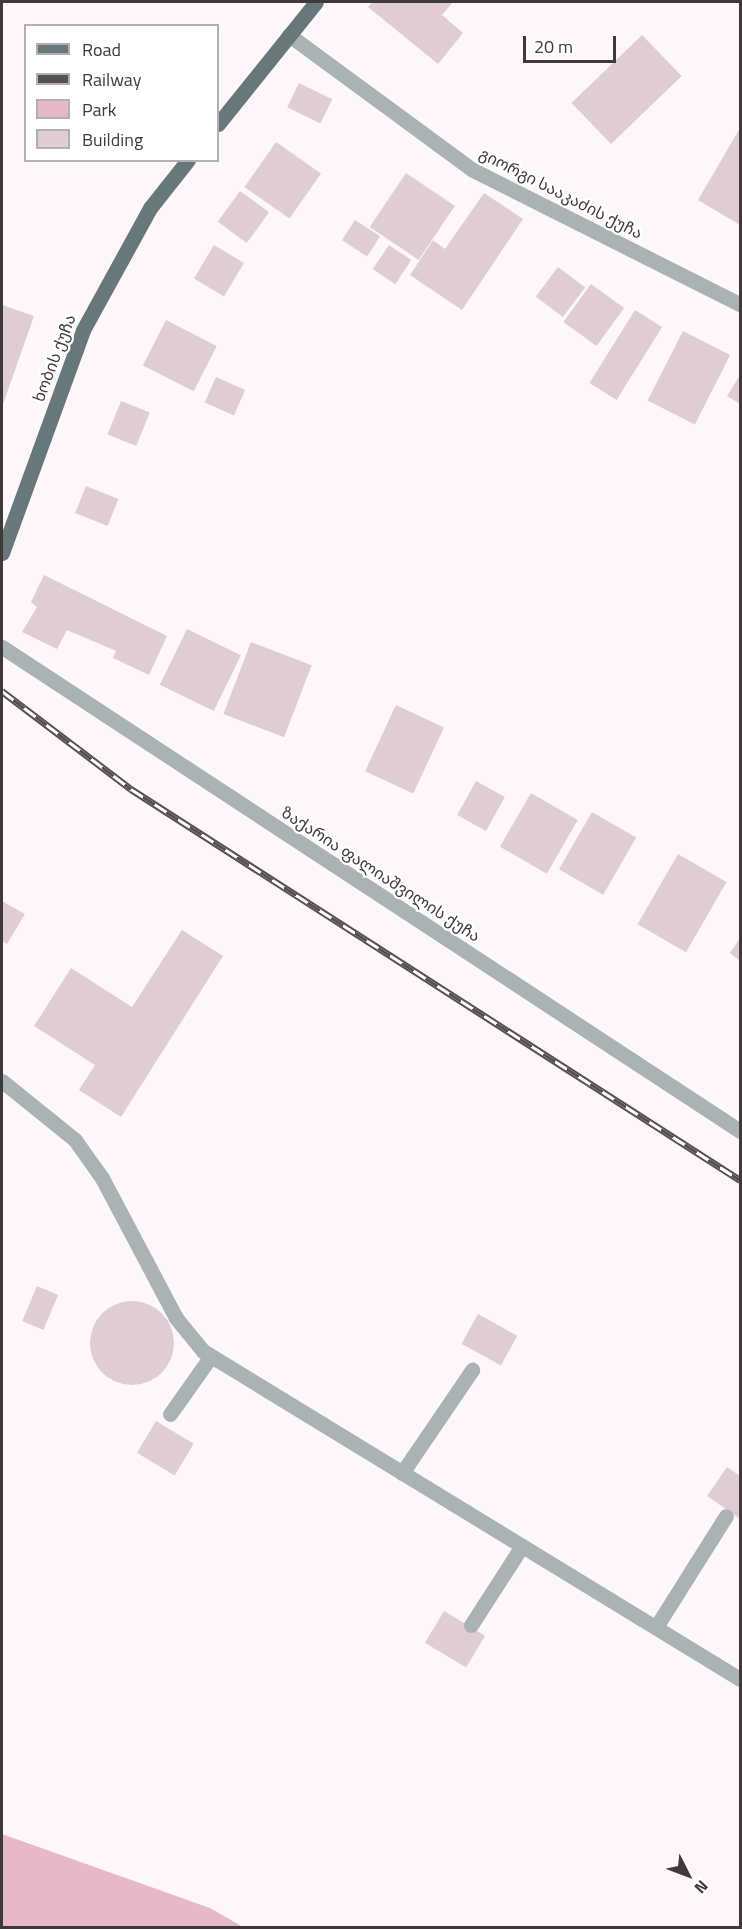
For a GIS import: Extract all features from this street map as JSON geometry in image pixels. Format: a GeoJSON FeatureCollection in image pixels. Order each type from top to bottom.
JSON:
{"type":"FeatureCollection","features":[{"type":"Feature","properties":{"kind":"main road"},"geometry":{"type":"LineString","coordinates":[[219,123],[316,2]]}},
{"type":"Feature","properties":{"kind":"main road","name":"ხობის ქუჩა"},"geometry":{"type":"LineString","coordinates":[[2,553],[83,330],[150,208],[186,162]]}},
{"type":"Feature","properties":{"kind":"street","name":"გიორგი სააკაძის ქუჩა"},"geometry":{"type":"LineString","coordinates":[[289,35],[473,170],[741,304]]}},
{"type":"Feature","properties":{"kind":"street","name":"ზაქარია ფალიაშვილის ქუჩა"},"geometry":{"type":"LineString","coordinates":[[2,647],[741,1131]]}},
{"type":"Feature","properties":{"kind":"street"},"geometry":{"type":"LineString","coordinates":[[2,1082],[75,1140],[102,1178],[176,1318],[211,1356],[741,1678]]}},
{"type":"Feature","properties":{"kind":"street"},"geometry":{"type":"LineString","coordinates":[[170,1414],[211,1356]]}},
{"type":"Feature","properties":{"kind":"street"},"geometry":{"type":"LineString","coordinates":[[402,1473],[472,1370]]}},
{"type":"Feature","properties":{"kind":"street"},"geometry":{"type":"LineString","coordinates":[[656,1627],[726,1516]]}},
{"type":"Feature","properties":{"kind":"street"},"geometry":{"type":"LineString","coordinates":[[471,1625],[522,1546]]}},
{"type":"Feature","properties":{"kind":"green space"},"geometry":{"type":"Polygon","coordinates":[[[2,1834],[210,1908],[243,1927],[2,1927],[2,1834]]]}},
{"type":"Feature","properties":{"kind":"building"},"geometry":{"type":"Polygon","coordinates":[[[373,2],[453,2],[442,15],[463,33],[438,64],[368,7],[373,2]]]}},
{"type":"Feature","properties":{"kind":"building"},"geometry":{"type":"Polygon","coordinates":[[[642,35],[682,76],[611,144],[572,103],[642,35]]]}},
{"type":"Feature","properties":{"kind":"building"},"geometry":{"type":"Polygon","coordinates":[[[299,83],[332,99],[320,123],[287,107],[299,83]]]}},
{"type":"Feature","properties":{"kind":"building"},"geometry":{"type":"Polygon","coordinates":[[[740,128],[740,225],[698,200],[740,128]]]}},
{"type":"Feature","properties":{"kind":"building"},"geometry":{"type":"Polygon","coordinates":[[[276,142],[321,174],[290,219],[244,187],[276,142]]]}},
{"type":"Feature","properties":{"kind":"building"},"geometry":{"type":"Polygon","coordinates":[[[406,173],[455,206],[419,260],[370,227],[406,173]]]}},
{"type":"Feature","properties":{"kind":"building"},"geometry":{"type":"Polygon","coordinates":[[[240,191],[269,212],[247,243],[218,222],[240,191]]]}},
{"type":"Feature","properties":{"kind":"building"},"geometry":{"type":"Polygon","coordinates":[[[484,193],[523,219],[462,310],[410,275],[433,240],[445,249],[484,193]]]}},
{"type":"Feature","properties":{"kind":"building"},"geometry":{"type":"Polygon","coordinates":[[[355,220],[380,236],[367,256],[342,240],[355,220]]]}},
{"type":"Feature","properties":{"kind":"building"},"geometry":{"type":"Polygon","coordinates":[[[214,245],[244,263],[224,296],[194,278],[214,245]]]}},
{"type":"Feature","properties":{"kind":"building"},"geometry":{"type":"Polygon","coordinates":[[[389,245],[411,260],[395,284],[373,269],[389,245]]]}},
{"type":"Feature","properties":{"kind":"building"},"geometry":{"type":"Polygon","coordinates":[[[558,267],[585,287],[563,317],[536,297],[558,267]]]}},
{"type":"Feature","properties":{"kind":"building"},"geometry":{"type":"Polygon","coordinates":[[[591,284],[624,308],[597,346],[563,322],[591,284]]]}},
{"type":"Feature","properties":{"kind":"building"},"geometry":{"type":"Polygon","coordinates":[[[2,305],[34,316],[2,407],[2,305]]]}},
{"type":"Feature","properties":{"kind":"building"},"geometry":{"type":"Polygon","coordinates":[[[635,310],[662,327],[617,400],[589,383],[635,310]]]}},
{"type":"Feature","properties":{"kind":"building"},"geometry":{"type":"Polygon","coordinates":[[[166,320],[217,346],[194,391],[143,365],[166,320]]]}},
{"type":"Feature","properties":{"kind":"building"},"geometry":{"type":"Polygon","coordinates":[[[683,331],[730,355],[695,425],[648,400],[683,331]]]}},
{"type":"Feature","properties":{"kind":"building"},"geometry":{"type":"Polygon","coordinates":[[[740,375],[740,404],[727,396],[740,375]]]}},
{"type":"Feature","properties":{"kind":"building"},"geometry":{"type":"Polygon","coordinates":[[[216,377],[245,390],[234,416],[205,403],[216,377]]]}},
{"type":"Feature","properties":{"kind":"building"},"geometry":{"type":"Polygon","coordinates":[[[121,401],[150,413],[136,446],[108,434],[121,401]]]}},
{"type":"Feature","properties":{"kind":"building"},"geometry":{"type":"Polygon","coordinates":[[[86,486],[118,499],[108,526],[75,513],[86,486]]]}},
{"type":"Feature","properties":{"kind":"building"},"geometry":{"type":"Polygon","coordinates":[[[44,575],[167,636],[149,675],[113,658],[116,651],[67,630],[57,649],[22,632],[37,607],[31,602],[44,575]]]}},
{"type":"Feature","properties":{"kind":"building"},"geometry":{"type":"Polygon","coordinates":[[[187,629],[241,655],[214,711],[160,685],[187,629]]]}},
{"type":"Feature","properties":{"kind":"building"},"geometry":{"type":"Polygon","coordinates":[[[251,642],[312,665],[284,737],[223,714],[251,642]]]}},
{"type":"Feature","properties":{"kind":"building"},"geometry":{"type":"Polygon","coordinates":[[[396,705],[444,727],[413,794],[365,771],[396,705]]]}},
{"type":"Feature","properties":{"kind":"building"},"geometry":{"type":"Polygon","coordinates":[[[476,781],[505,797],[486,831],[457,815],[476,781]]]}},
{"type":"Feature","properties":{"kind":"building"},"geometry":{"type":"Polygon","coordinates":[[[531,793],[578,820],[547,874],[500,847],[531,793]]]}},
{"type":"Feature","properties":{"kind":"building"},"geometry":{"type":"Polygon","coordinates":[[[592,812],[636,838],[603,895],[559,869],[592,812]]]}},
{"type":"Feature","properties":{"kind":"building"},"geometry":{"type":"Polygon","coordinates":[[[678,854],[726,882],[686,952],[638,924],[678,854]]]}},
{"type":"Feature","properties":{"kind":"building"},"geometry":{"type":"Polygon","coordinates":[[[2,901],[25,914],[7,944],[2,941],[2,901]]]}},
{"type":"Feature","properties":{"kind":"building"},"geometry":{"type":"Polygon","coordinates":[[[182,930],[223,956],[121,1117],[79,1090],[95,1065],[34,1026],[71,968],[132,1007],[182,930]]]}},
{"type":"Feature","properties":{"kind":"building"},"geometry":{"type":"Polygon","coordinates":[[[740,938],[740,961],[730,953],[740,938]]]}},
{"type":"Feature","properties":{"kind":"building"},"geometry":{"type":"Polygon","coordinates":[[[37,1286],[58,1295],[43,1330],[22,1321],[37,1286]]]}},
{"type":"Feature","properties":{"kind":"building"},"geometry":{"type":"Polygon","coordinates":[[[132,1301],[148,1304],[162,1313],[171,1327],[174,1343],[171,1359],[162,1373],[148,1382],[132,1385],[116,1382],[102,1373],[93,1359],[90,1343],[93,1327],[102,1313],[116,1304],[132,1301]]]}},
{"type":"Feature","properties":{"kind":"building"},"geometry":{"type":"Polygon","coordinates":[[[478,1314],[517,1336],[501,1366],[462,1344],[478,1314]]]}},
{"type":"Feature","properties":{"kind":"building"},"geometry":{"type":"Polygon","coordinates":[[[156,1421],[194,1444],[175,1475],[137,1453],[156,1421]]]}},
{"type":"Feature","properties":{"kind":"building"},"geometry":{"type":"Polygon","coordinates":[[[727,1467],[740,1476],[740,1519],[707,1496],[727,1467]]]}},
{"type":"Feature","properties":{"kind":"building"},"geometry":{"type":"Polygon","coordinates":[[[444,1611],[485,1636],[466,1667],[425,1643],[444,1611]]]}},
{"type":"Feature","properties":{"kind":"railway"},"geometry":{"type":"LineString","coordinates":[[2,691],[131,789],[740,1180]]}}]}
